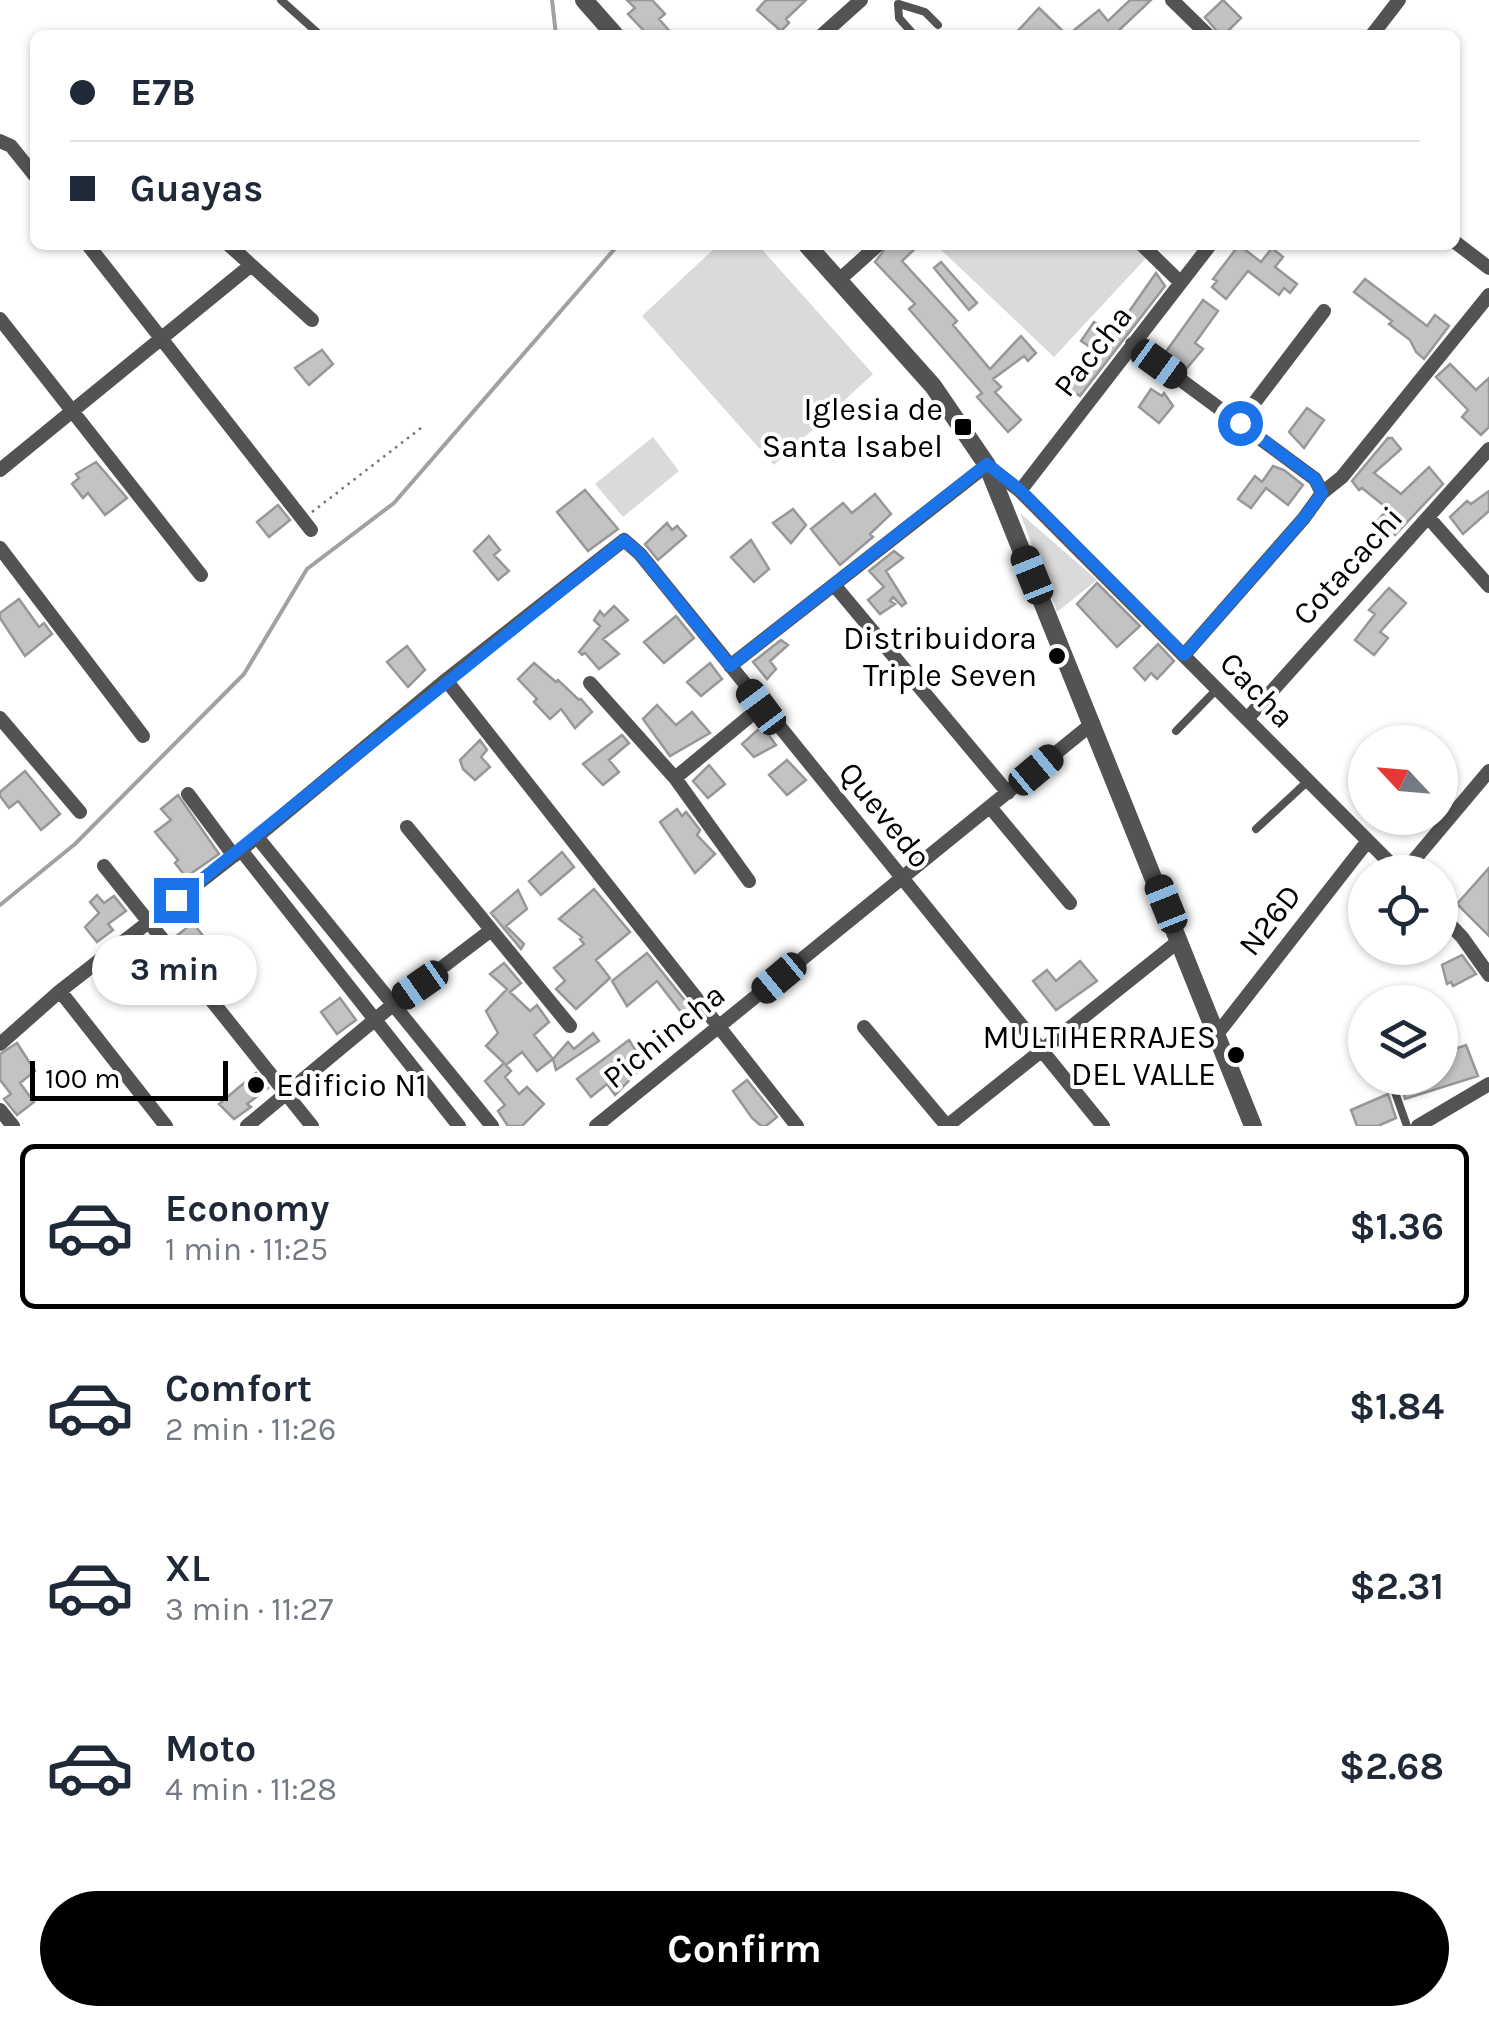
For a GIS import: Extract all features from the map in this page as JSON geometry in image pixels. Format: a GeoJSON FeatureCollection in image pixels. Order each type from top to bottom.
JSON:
{"type":"FeatureCollection","features":[{"type":"Feature","properties":{"kind":"street"},"geometry":{"type":"LineString","coordinates":[[584,0],[611,30]]}},
{"type":"Feature","properties":{"kind":"street"},"geometry":{"type":"LineString","coordinates":[[828,30],[861,0]]}},
{"type":"Feature","properties":{"kind":"street"},"geometry":{"type":"LineString","coordinates":[[1172,0],[1203,30]]}},
{"type":"Feature","properties":{"kind":"street"},"geometry":{"type":"LineString","coordinates":[[1376,30],[1399,0]]}},
{"type":"Feature","properties":{"kind":"street"},"geometry":{"type":"LineString","coordinates":[[0,141],[11,146],[30,170]]}},
{"type":"Feature","properties":{"kind":"street"},"geometry":{"type":"LineString","coordinates":[[1460,246],[1489,268]]}},
{"type":"Feature","properties":{"kind":"street"},"geometry":{"type":"LineString","coordinates":[[92,250],[307,525]]}},
{"type":"Feature","properties":{"kind":"street"},"geometry":{"type":"LineString","coordinates":[[233,250],[312,320]]}},
{"type":"Feature","properties":{"kind":"street"},"geometry":{"type":"LineString","coordinates":[[812,250],[933,386],[987,464],[1254,1126]]}},
{"type":"Feature","properties":{"kind":"street"},"geometry":{"type":"LineString","coordinates":[[839,280],[872,250]]}},
{"type":"Feature","properties":{"kind":"street"},"geometry":{"type":"LineString","coordinates":[[1147,250],[1180,282]]}},
{"type":"Feature","properties":{"kind":"street","name":"Paccha"},"geometry":{"type":"LineString","coordinates":[[1020,490],[1206,250]]}},
{"type":"Feature","properties":{"kind":"street"},"geometry":{"type":"LineString","coordinates":[[0,470],[250,266]]}},
{"type":"Feature","properties":{"kind":"street"},"geometry":{"type":"LineString","coordinates":[[1184,655],[1322,493],[1342,477],[1489,295]]}},
{"type":"Feature","properties":{"kind":"street"},"geometry":{"type":"LineString","coordinates":[[1240,423],[1324,310]]}},
{"type":"Feature","properties":{"kind":"street"},"geometry":{"type":"LineString","coordinates":[[0,319],[201,575]]}},
{"type":"Feature","properties":{"kind":"street"},"geometry":{"type":"LineString","coordinates":[[1132,344],[1315,479],[1322,493]]}},
{"type":"Feature","properties":{"kind":"street","name":"Cotacachi"},"geometry":{"type":"LineString","coordinates":[[1247,719],[1489,449]]}},
{"type":"Feature","properties":{"kind":"street"},"geometry":{"type":"LineString","coordinates":[[730,666],[987,464]]}},
{"type":"Feature","properties":{"kind":"street","name":"Cacha"},"geometry":{"type":"LineString","coordinates":[[987,464],[1020,490],[1381,855]]}},
{"type":"Feature","properties":{"kind":"street"},"geometry":{"type":"LineString","coordinates":[[1428,517],[1489,586]]}},
{"type":"Feature","properties":{"kind":"street","name":"Quevedo"},"geometry":{"type":"LineString","coordinates":[[446,680],[624,540],[640,554],[1103,1126]]}},
{"type":"Feature","properties":{"kind":"street"},"geometry":{"type":"LineString","coordinates":[[0,548],[142,736]]}},
{"type":"Feature","properties":{"kind":"street"},"geometry":{"type":"LineString","coordinates":[[836,586],[1008,794]]}},
{"type":"Feature","properties":{"kind":"street"},"geometry":{"type":"LineString","coordinates":[[0,1044],[60,991],[257,837],[446,680],[797,1126]]}},
{"type":"Feature","properties":{"kind":"street"},"geometry":{"type":"LineString","coordinates":[[590,684],[674,778],[750,881]]}},
{"type":"Feature","properties":{"kind":"street"},"geometry":{"type":"LineString","coordinates":[[674,778],[761,707]]}},
{"type":"Feature","properties":{"kind":"street"},"geometry":{"type":"LineString","coordinates":[[0,718],[80,812]]}},
{"type":"Feature","properties":{"kind":"street","name":"Pichincha"},"geometry":{"type":"LineString","coordinates":[[596,1126],[1092,723]]}},
{"type":"Feature","properties":{"kind":"street"},"geometry":{"type":"LineString","coordinates":[[1416,855],[1489,772]]}},
{"type":"Feature","properties":{"kind":"street"},"geometry":{"type":"LineString","coordinates":[[188,794],[376,1019],[459,1126]]}},
{"type":"Feature","properties":{"kind":"street"},"geometry":{"type":"LineString","coordinates":[[990,807],[1070,903]]}},
{"type":"Feature","properties":{"kind":"street"},"geometry":{"type":"LineString","coordinates":[[407,826],[570,1026]]}},
{"type":"Feature","properties":{"kind":"street"},"geometry":{"type":"LineString","coordinates":[[257,837],[492,1126]]}},
{"type":"Feature","properties":{"kind":"street","name":"N26D"},"geometry":{"type":"LineString","coordinates":[[1218,1032],[1366,842]]}},
{"type":"Feature","properties":{"kind":"street"},"geometry":{"type":"LineString","coordinates":[[104,866],[312,1126]]}},
{"type":"Feature","properties":{"kind":"street"},"geometry":{"type":"LineString","coordinates":[[247,1126],[490,930]]}},
{"type":"Feature","properties":{"kind":"street"},"geometry":{"type":"LineString","coordinates":[[1458,933],[1489,975]]}},
{"type":"Feature","properties":{"kind":"street"},"geometry":{"type":"LineString","coordinates":[[864,1027],[947,1126],[1180,940]]}},
{"type":"Feature","properties":{"kind":"street"},"geometry":{"type":"LineString","coordinates":[[60,991],[166,1126]]}},
{"type":"Feature","properties":{"kind":"street"},"geometry":{"type":"LineString","coordinates":[[1418,1126],[1489,1084]]}},
{"type":"Feature","properties":{"kind":"street"},"geometry":{"type":"LineString","coordinates":[[0,1110],[13,1126]]}},
{"type":"Feature","properties":{"kind":"lane"},"geometry":{"type":"LineString","coordinates":[[281,0],[314,30]]}},
{"type":"Feature","properties":{"kind":"lane"},"geometry":{"type":"LineString","coordinates":[[910,30],[899,18],[897,2],[925,12],[938,25]]}},
{"type":"Feature","properties":{"kind":"lane"},"geometry":{"type":"LineString","coordinates":[[1176,732],[1218,689]]}},
{"type":"Feature","properties":{"kind":"lane"},"geometry":{"type":"LineString","coordinates":[[1256,829],[1308,781]]}},
{"type":"Feature","properties":{"kind":"lane"},"geometry":{"type":"LineString","coordinates":[[1396,1095],[1408,1126]]}},
{"type":"Feature","properties":{"kind":"path"},"geometry":{"type":"LineString","coordinates":[[307,525],[421,428]]}},
{"type":"Feature","properties":{"kind":"shaded area"},"geometry":{"type":"Polygon","coordinates":[[[713,250],[762,250],[873,374],[774,465],[642,316],[713,250]]]}},
{"type":"Feature","properties":{"kind":"shaded area"},"geometry":{"type":"Polygon","coordinates":[[[941,250],[1140,250],[1147,257],[1054,357],[941,250]]]}},
{"type":"Feature","properties":{"kind":"shaded area"},"geometry":{"type":"Polygon","coordinates":[[[653,437],[679,471],[623,517],[595,484],[653,437]]]}},
{"type":"Feature","properties":{"kind":"shaded area"},"geometry":{"type":"Polygon","coordinates":[[[1020,513],[1097,580],[1057,612],[1020,513]]]}},
{"type":"Feature","properties":{"kind":"building"},"geometry":{"type":"Polygon","coordinates":[[[627,0],[652,0],[665,14],[659,19],[669,30],[643,30],[628,14],[635,8],[627,0]]]}},
{"type":"Feature","properties":{"kind":"building"},"geometry":{"type":"Polygon","coordinates":[[[766,0],[806,0],[786,19],[789,23],[782,30],[757,10],[766,0]]]}},
{"type":"Feature","properties":{"kind":"building"},"geometry":{"type":"Polygon","coordinates":[[[1130,0],[1151,0],[1119,30],[1074,30],[1099,10],[1108,21],[1130,0]]]}},
{"type":"Feature","properties":{"kind":"building"},"geometry":{"type":"Polygon","coordinates":[[[1223,0],[1241,18],[1229,30],[1216,30],[1205,17],[1223,0]]]}},
{"type":"Feature","properties":{"kind":"building"},"geometry":{"type":"Polygon","coordinates":[[[1039,8],[1062,30],[1019,30],[1039,8]]]}},
{"type":"Feature","properties":{"kind":"building"},"geometry":{"type":"Polygon","coordinates":[[[884,250],[914,250],[902,261],[957,321],[953,325],[990,369],[1021,336],[1036,353],[1028,361],[1024,356],[993,379],[1001,387],[995,392],[1021,420],[1008,432],[977,397],[982,393],[909,309],[915,304],[875,262],[884,250]]]}},
{"type":"Feature","properties":{"kind":"building"},"geometry":{"type":"Polygon","coordinates":[[[1235,250],[1245,250],[1261,262],[1274,250],[1283,257],[1275,267],[1297,284],[1290,293],[1284,288],[1279,295],[1248,271],[1226,299],[1212,287],[1217,281],[1213,279],[1235,250]]]}},
{"type":"Feature","properties":{"kind":"building"},"geometry":{"type":"Polygon","coordinates":[[[941,262],[977,303],[969,310],[934,268],[941,262]]]}},
{"type":"Feature","properties":{"kind":"building"},"geometry":{"type":"Polygon","coordinates":[[[1156,273],[1165,286],[1080,396],[1069,389],[1096,351],[1081,341],[1094,322],[1116,337],[1156,273]]]}},
{"type":"Feature","properties":{"kind":"building"},"geometry":{"type":"Polygon","coordinates":[[[1365,279],[1427,326],[1435,315],[1449,326],[1424,359],[1410,340],[1389,324],[1392,321],[1354,292],[1365,279]]]}},
{"type":"Feature","properties":{"kind":"building"},"geometry":{"type":"Polygon","coordinates":[[[1203,300],[1218,311],[1195,343],[1203,349],[1186,369],[1165,353],[1203,300]]]}},
{"type":"Feature","properties":{"kind":"building"},"geometry":{"type":"Polygon","coordinates":[[[322,350],[333,364],[309,385],[295,368],[322,350]]]}},
{"type":"Feature","properties":{"kind":"building"},"geometry":{"type":"Polygon","coordinates":[[[1450,364],[1476,390],[1489,378],[1489,427],[1481,435],[1462,417],[1468,410],[1436,377],[1450,364]]]}},
{"type":"Feature","properties":{"kind":"building"},"geometry":{"type":"Polygon","coordinates":[[[1151,389],[1162,396],[1164,393],[1173,406],[1159,423],[1139,407],[1151,389]]]}},
{"type":"Feature","properties":{"kind":"building"},"geometry":{"type":"Polygon","coordinates":[[[1307,408],[1324,420],[1304,448],[1289,432],[1307,408]]]}},
{"type":"Feature","properties":{"kind":"building"},"geometry":{"type":"Polygon","coordinates":[[[1388,438],[1401,449],[1374,473],[1401,494],[1429,467],[1443,484],[1395,535],[1378,520],[1388,509],[1352,481],[1388,438]]]}},
{"type":"Feature","properties":{"kind":"building"},"geometry":{"type":"Polygon","coordinates":[[[96,462],[127,498],[105,515],[88,493],[83,498],[72,484],[79,478],[76,474],[96,462]]]}},
{"type":"Feature","properties":{"kind":"building"},"geometry":{"type":"Polygon","coordinates":[[[1273,466],[1303,485],[1288,505],[1266,488],[1251,508],[1238,499],[1255,476],[1262,482],[1273,466]]]}},
{"type":"Feature","properties":{"kind":"building"},"geometry":{"type":"Polygon","coordinates":[[[585,490],[618,529],[588,551],[557,512],[585,490]]]}},
{"type":"Feature","properties":{"kind":"building"},"geometry":{"type":"Polygon","coordinates":[[[1489,491],[1489,511],[1463,534],[1450,517],[1467,501],[1471,504],[1489,491]]]}},
{"type":"Feature","properties":{"kind":"building"},"geometry":{"type":"Polygon","coordinates":[[[875,494],[891,514],[870,534],[873,537],[840,565],[811,529],[843,503],[852,513],[875,494]]]}},
{"type":"Feature","properties":{"kind":"building"},"geometry":{"type":"Polygon","coordinates":[[[278,505],[290,520],[269,537],[257,522],[278,505]]]}},
{"type":"Feature","properties":{"kind":"building"},"geometry":{"type":"Polygon","coordinates":[[[793,509],[806,525],[791,543],[773,523],[793,509]]]}},
{"type":"Feature","properties":{"kind":"building"},"geometry":{"type":"Polygon","coordinates":[[[667,523],[672,530],[677,526],[686,536],[658,560],[645,544],[667,523]]]}},
{"type":"Feature","properties":{"kind":"building"},"geometry":{"type":"Polygon","coordinates":[[[489,536],[500,550],[494,555],[509,571],[498,580],[474,551],[489,536]]]}},
{"type":"Feature","properties":{"kind":"building"},"geometry":{"type":"Polygon","coordinates":[[[751,540],[769,569],[754,582],[731,557],[751,540]]]}},
{"type":"Feature","properties":{"kind":"building"},"geometry":{"type":"Polygon","coordinates":[[[894,551],[903,558],[886,571],[906,603],[902,606],[893,597],[890,601],[895,604],[880,614],[868,600],[884,587],[869,571],[894,551]]]}},
{"type":"Feature","properties":{"kind":"building"},"geometry":{"type":"Polygon","coordinates":[[[1097,583],[1140,626],[1117,647],[1077,604],[1097,583]]]}},
{"type":"Feature","properties":{"kind":"building"},"geometry":{"type":"Polygon","coordinates":[[[1389,588],[1406,603],[1380,632],[1388,638],[1374,655],[1355,640],[1375,614],[1369,610],[1389,588]]]}},
{"type":"Feature","properties":{"kind":"building"},"geometry":{"type":"Polygon","coordinates":[[[19,599],[39,627],[44,623],[52,634],[25,656],[0,618],[0,613],[19,599]]]}},
{"type":"Feature","properties":{"kind":"building"},"geometry":{"type":"Polygon","coordinates":[[[614,606],[628,620],[603,639],[619,654],[599,669],[585,653],[579,652],[600,626],[594,620],[600,611],[604,616],[614,606]]]}},
{"type":"Feature","properties":{"kind":"building"},"geometry":{"type":"Polygon","coordinates":[[[676,616],[694,638],[664,663],[644,642],[676,616]]]}},
{"type":"Feature","properties":{"kind":"building"},"geometry":{"type":"Polygon","coordinates":[[[781,640],[788,645],[770,661],[776,669],[767,679],[753,662],[781,640]]]}},
{"type":"Feature","properties":{"kind":"building"},"geometry":{"type":"Polygon","coordinates":[[[1158,644],[1174,661],[1157,679],[1151,673],[1145,680],[1134,668],[1158,644]]]}},
{"type":"Feature","properties":{"kind":"building"},"geometry":{"type":"Polygon","coordinates":[[[407,646],[425,670],[408,687],[387,662],[407,646]]]}},
{"type":"Feature","properties":{"kind":"building"},"geometry":{"type":"Polygon","coordinates":[[[534,663],[592,712],[575,728],[561,709],[550,719],[518,679],[534,663]]]}},
{"type":"Feature","properties":{"kind":"building"},"geometry":{"type":"Polygon","coordinates":[[[710,663],[722,679],[701,696],[687,682],[710,663]]]}},
{"type":"Feature","properties":{"kind":"building"},"geometry":{"type":"Polygon","coordinates":[[[657,705],[676,725],[692,712],[710,733],[670,756],[643,719],[657,705]]]}},
{"type":"Feature","properties":{"kind":"building"},"geometry":{"type":"Polygon","coordinates":[[[762,726],[776,745],[754,757],[742,744],[762,726]]]}},
{"type":"Feature","properties":{"kind":"building"},"geometry":{"type":"Polygon","coordinates":[[[622,735],[629,743],[609,760],[619,772],[603,785],[583,764],[622,735]]]}},
{"type":"Feature","properties":{"kind":"building"},"geometry":{"type":"Polygon","coordinates":[[[480,740],[487,750],[481,757],[490,767],[475,780],[460,760],[480,740]]]}},
{"type":"Feature","properties":{"kind":"building"},"geometry":{"type":"Polygon","coordinates":[[[787,760],[806,780],[787,795],[769,775],[787,760]]]}},
{"type":"Feature","properties":{"kind":"building"},"geometry":{"type":"Polygon","coordinates":[[[709,765],[725,784],[708,798],[693,781],[709,765]]]}},
{"type":"Feature","properties":{"kind":"building"},"geometry":{"type":"Polygon","coordinates":[[[25,771],[60,814],[41,830],[18,801],[9,808],[0,796],[25,771]]]}},
{"type":"Feature","properties":{"kind":"building"},"geometry":{"type":"Polygon","coordinates":[[[178,795],[219,854],[186,877],[175,863],[178,860],[155,832],[171,820],[161,809],[178,795]]]}},
{"type":"Feature","properties":{"kind":"building"},"geometry":{"type":"Polygon","coordinates":[[[677,809],[682,816],[686,812],[700,830],[697,835],[715,854],[695,873],[660,822],[677,809]]]}},
{"type":"Feature","properties":{"kind":"building"},"geometry":{"type":"Polygon","coordinates":[[[562,852],[574,867],[541,895],[529,881],[562,852]]]}},
{"type":"Feature","properties":{"kind":"building"},"geometry":{"type":"Polygon","coordinates":[[[1489,868],[1489,936],[1458,903],[1489,868]]]}},
{"type":"Feature","properties":{"kind":"building"},"geometry":{"type":"Polygon","coordinates":[[[594,889],[630,932],[596,960],[610,978],[576,1009],[556,989],[565,981],[554,968],[584,944],[582,937],[559,919],[594,889]]]}},
{"type":"Feature","properties":{"kind":"building"},"geometry":{"type":"Polygon","coordinates":[[[518,890],[527,909],[506,926],[524,944],[521,949],[491,913],[518,890]]]}},
{"type":"Feature","properties":{"kind":"building"},"geometry":{"type":"Polygon","coordinates":[[[97,895],[104,903],[114,896],[126,911],[108,924],[113,930],[97,942],[85,927],[99,913],[90,902],[97,895]]]}},
{"type":"Feature","properties":{"kind":"building"},"geometry":{"type":"Polygon","coordinates":[[[193,923],[204,937],[198,942],[211,958],[199,968],[175,937],[193,923]]]}},
{"type":"Feature","properties":{"kind":"building"},"geometry":{"type":"Polygon","coordinates":[[[647,953],[699,1018],[691,1025],[657,981],[627,1006],[612,981],[647,953]]]}},
{"type":"Feature","properties":{"kind":"building"},"geometry":{"type":"Polygon","coordinates":[[[1462,955],[1476,974],[1455,985],[1447,984],[1442,965],[1458,965],[1462,955]]]}},
{"type":"Feature","properties":{"kind":"building"},"geometry":{"type":"Polygon","coordinates":[[[1080,961],[1097,981],[1056,1010],[1033,981],[1047,970],[1056,981],[1080,961]]]}},
{"type":"Feature","properties":{"kind":"building"},"geometry":{"type":"Polygon","coordinates":[[[504,963],[521,983],[510,992],[530,1011],[537,1005],[549,1022],[534,1035],[553,1059],[537,1071],[522,1052],[506,1065],[511,1071],[505,1077],[519,1094],[527,1087],[544,1104],[522,1126],[508,1126],[498,1111],[505,1105],[485,1081],[504,1063],[486,1046],[498,1033],[486,1011],[507,989],[490,974],[504,963]]]}},
{"type":"Feature","properties":{"kind":"building"},"geometry":{"type":"Polygon","coordinates":[[[340,998],[356,1020],[337,1034],[321,1012],[340,998]]]}},
{"type":"Feature","properties":{"kind":"building"},"geometry":{"type":"Polygon","coordinates":[[[593,1033],[599,1041],[556,1070],[553,1059],[568,1042],[574,1049],[593,1033]]]}},
{"type":"Feature","properties":{"kind":"building"},"geometry":{"type":"Polygon","coordinates":[[[629,1040],[645,1064],[615,1095],[607,1084],[591,1097],[577,1079],[629,1040]]]}},
{"type":"Feature","properties":{"kind":"building"},"geometry":{"type":"Polygon","coordinates":[[[17,1043],[35,1071],[20,1083],[34,1102],[17,1115],[4,1099],[11,1094],[0,1080],[0,1054],[17,1043]]]}},
{"type":"Feature","properties":{"kind":"building"},"geometry":{"type":"Polygon","coordinates":[[[1466,1045],[1478,1076],[1458,1082],[1458,1048],[1466,1045]]]}},
{"type":"Feature","properties":{"kind":"building"},"geometry":{"type":"Polygon","coordinates":[[[256,1073],[268,1088],[234,1119],[219,1104],[256,1073]]]}},
{"type":"Feature","properties":{"kind":"building"},"geometry":{"type":"Polygon","coordinates":[[[747,1080],[777,1117],[766,1126],[752,1118],[733,1091],[747,1080]]]}},
{"type":"Feature","properties":{"kind":"building"},"geometry":{"type":"Polygon","coordinates":[[[1388,1095],[1396,1118],[1378,1126],[1357,1126],[1351,1110],[1388,1095]]]}},
{"type":"Feature","properties":{"kind":"waterway"},"geometry":{"type":"LineString","coordinates":[[552,0],[555,30]]}},
{"type":"Feature","properties":{"kind":"waterway"},"geometry":{"type":"LineString","coordinates":[[0,905],[75,844],[244,674],[307,569],[394,503],[614,250]]}},
{"type":"Feature","properties":{"kind":"place","name":"Iglesia de Santa Isabel"},"geometry":{"type":"Point","coordinates":[963,427]}},
{"type":"Feature","properties":{"kind":"place","name":"Distribuidora Triple Seven"},"geometry":{"type":"Point","coordinates":[1057,656]}},
{"type":"Feature","properties":{"kind":"place","name":"MULTIHERRAJES DEL VALLE"},"geometry":{"type":"Point","coordinates":[1236,1055]}},
{"type":"Feature","properties":{"kind":"place","name":"Edificio N1"},"geometry":{"type":"Point","coordinates":[256,1085]}},
{"type":"Feature","properties":{"kind":"route"},"geometry":{"type":"LineString","coordinates":[[176,900],[624,540],[640,554],[730,666],[987,464],[1020,490],[1184,655],[1322,493],[1315,479],[1240,423]]}}]}
